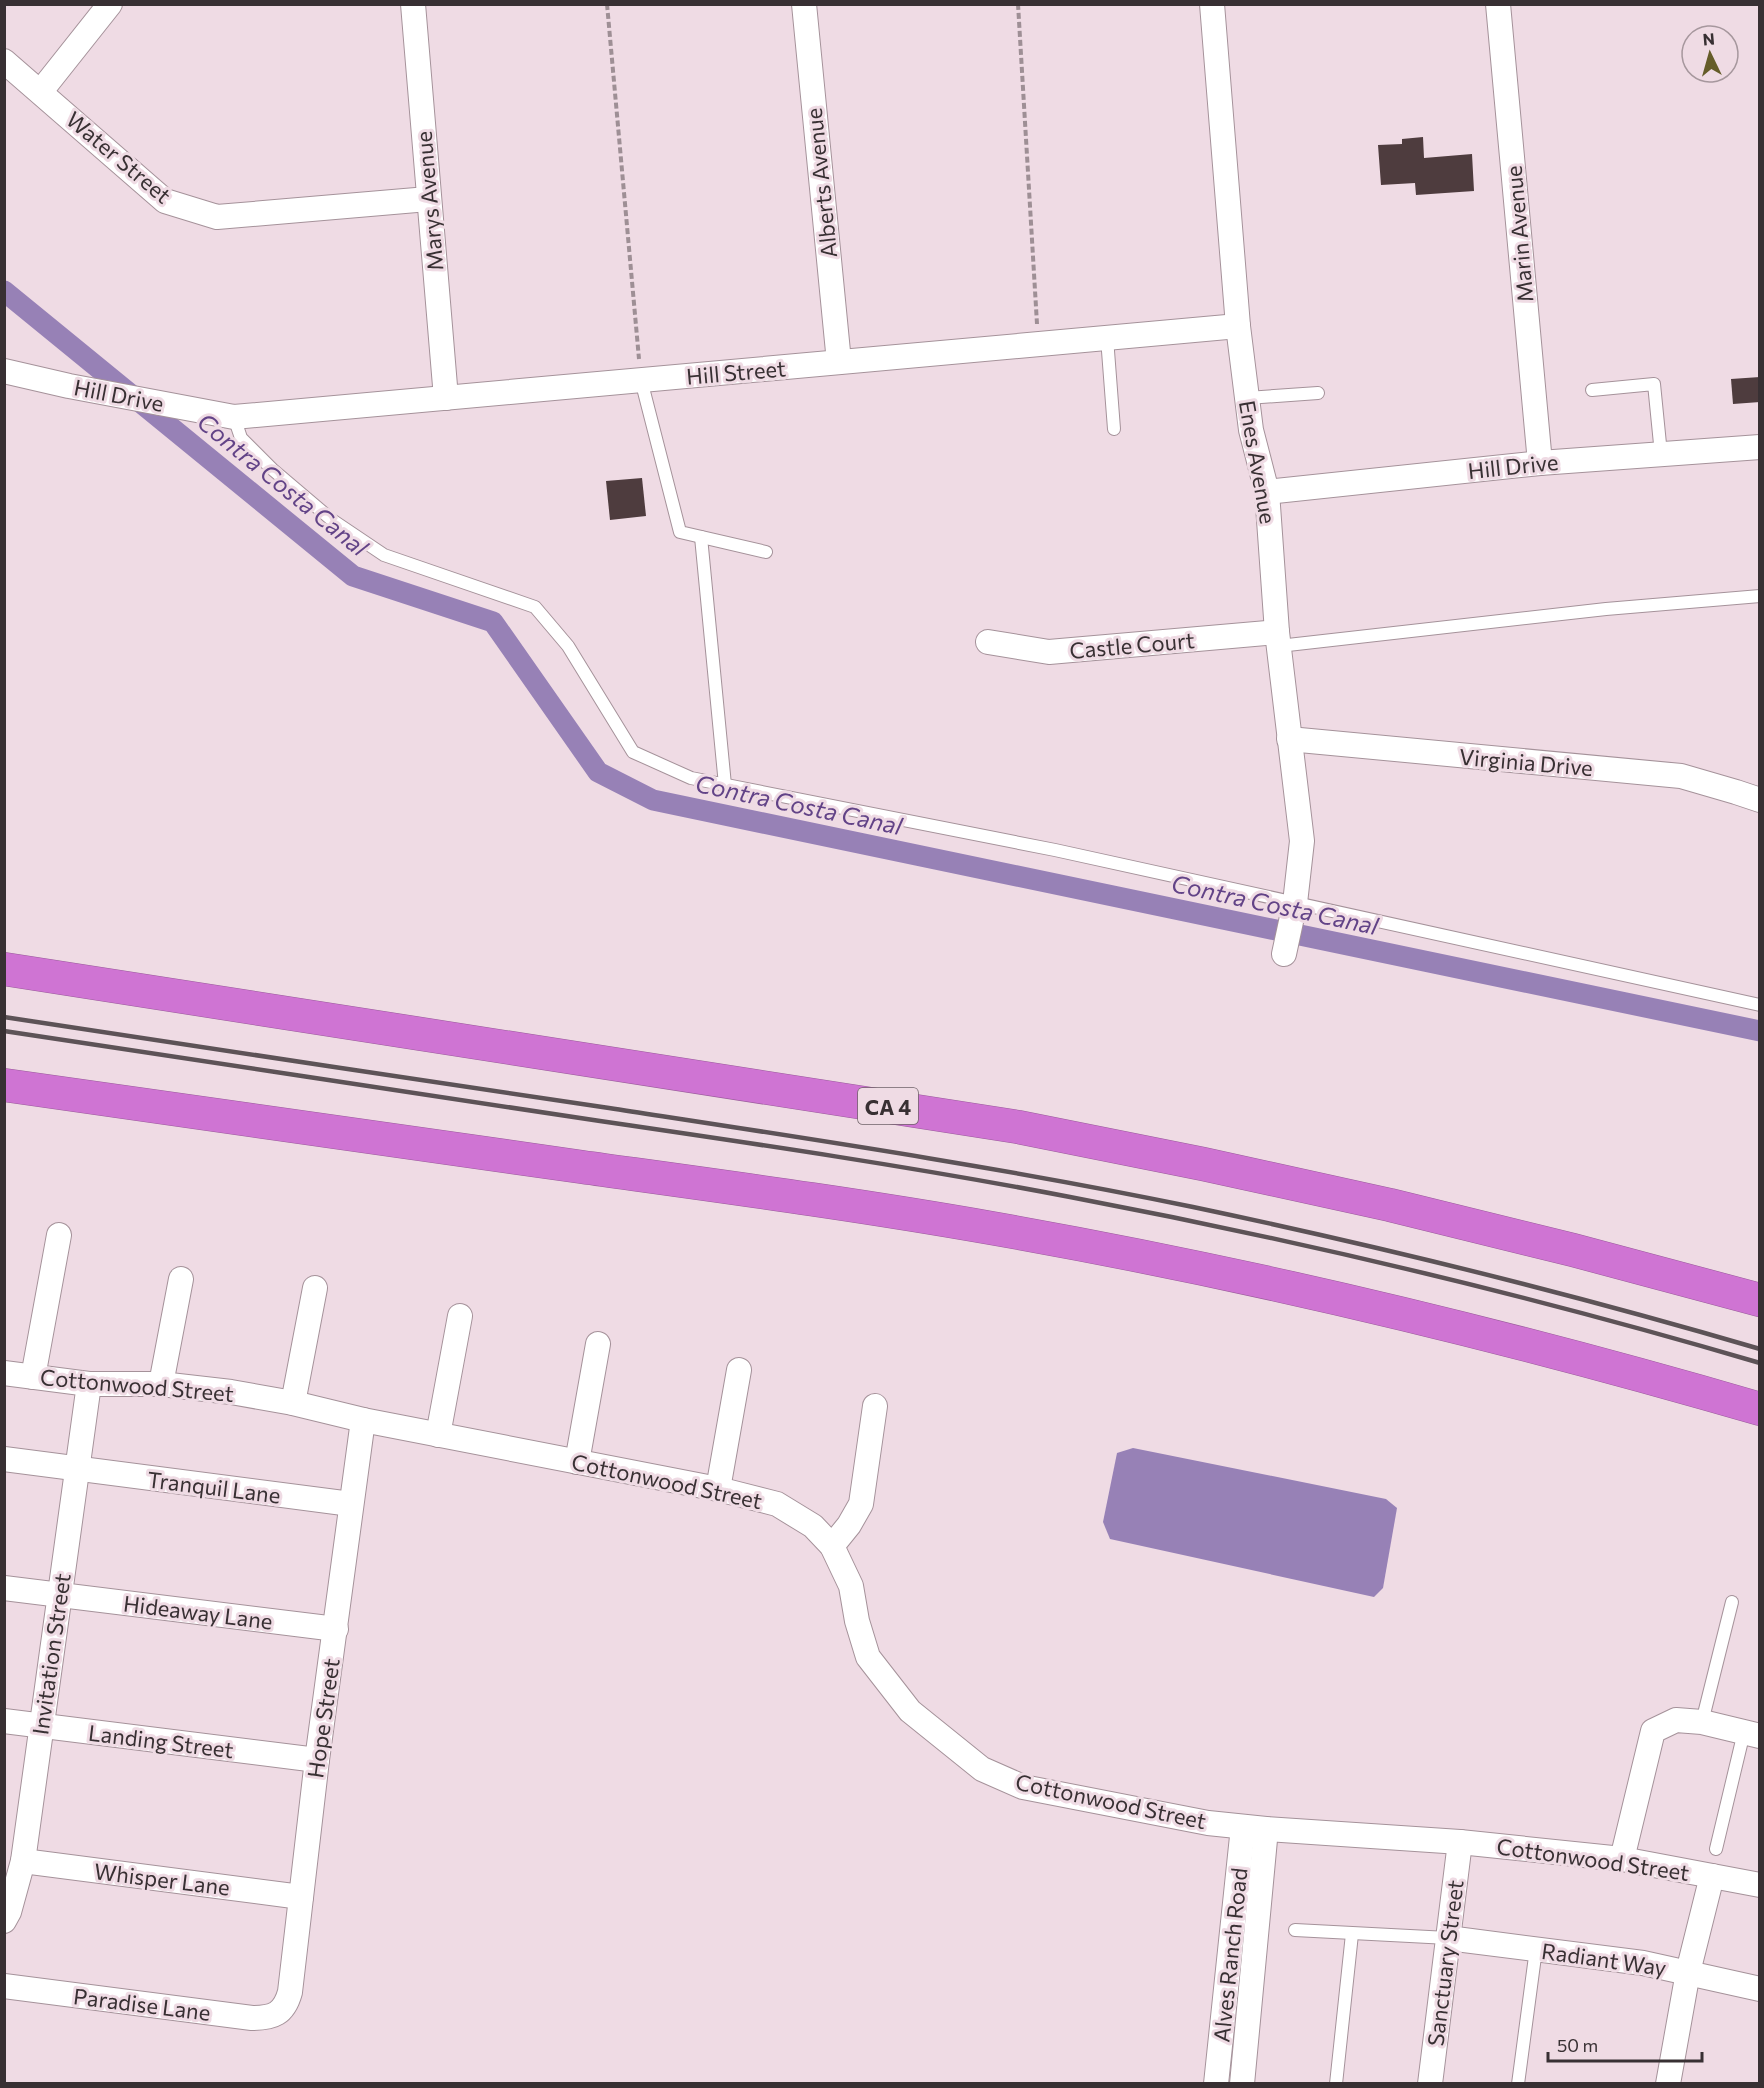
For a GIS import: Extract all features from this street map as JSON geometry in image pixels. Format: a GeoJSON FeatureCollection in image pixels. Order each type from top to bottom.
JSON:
{"type":"FeatureCollection","features":[{"type":"Feature","properties":{"kind":"highway","name":"CA 4"},"geometry":{"type":"LineString","coordinates":[[4,969],[1018,1127],[1390,1205],[1573,1250],[1760,1300]]}},
{"type":"Feature","properties":{"kind":"highway"},"geometry":{"type":"LineString","coordinates":[[4,1085],[825,1201],[1003,1230],[1173,1263],[1358,1304],[1544,1350],[1760,1409]]}},
{"type":"Feature","properties":{"kind":"street"},"geometry":{"type":"LineString","coordinates":[[41,91],[110,4]]}},
{"type":"Feature","properties":{"kind":"street","name":"Marys Avenue"},"geometry":{"type":"LineString","coordinates":[[413,4],[446,398]]}},
{"type":"Feature","properties":{"kind":"street","name":"Alberts Avenue"},"geometry":{"type":"LineString","coordinates":[[804,4],[839,362]]}},
{"type":"Feature","properties":{"kind":"street","name":"Enes Avenue"},"geometry":{"type":"LineString","coordinates":[[1212,4],[1238,326],[1251,430],[1267,492],[1278,639],[1302,841],[1295,903],[1284,954]]}},
{"type":"Feature","properties":{"kind":"street","name":"Marin Avenue"},"geometry":{"type":"LineString","coordinates":[[1498,4],[1540,463]]}},
{"type":"Feature","properties":{"kind":"street","name":"Water Street"},"geometry":{"type":"LineString","coordinates":[[4,61],[165,201],[217,217],[428,199]]}},
{"type":"Feature","properties":{"kind":"street","name":"Hill Street"},"geometry":{"type":"LineString","coordinates":[[234,417],[1238,326]]}},
{"type":"Feature","properties":{"kind":"street","name":"Hill Drive"},"geometry":{"type":"LineString","coordinates":[[4,371],[69,386],[234,417]]}},
{"type":"Feature","properties":{"kind":"street","name":"Hill Drive"},"geometry":{"type":"LineString","coordinates":[[1267,492],[1540,463],[1760,447]]}},
{"type":"Feature","properties":{"kind":"street","name":"Castle Court"},"geometry":{"type":"LineString","coordinates":[[988,642],[1049,652],[1278,639]]}},
{"type":"Feature","properties":{"kind":"street","name":"Virginia Drive"},"geometry":{"type":"LineString","coordinates":[[1289,739],[1681,776],[1760,800]]}},
{"type":"Feature","properties":{"kind":"street"},"geometry":{"type":"LineString","coordinates":[[33,1377],[59,1235]]}},
{"type":"Feature","properties":{"kind":"street"},"geometry":{"type":"LineString","coordinates":[[161,1384],[181,1279]]}},
{"type":"Feature","properties":{"kind":"street"},"geometry":{"type":"LineString","coordinates":[[293,1403],[315,1288]]}},
{"type":"Feature","properties":{"kind":"street"},"geometry":{"type":"LineString","coordinates":[[438,1435],[459,1316]]}},
{"type":"Feature","properties":{"kind":"street"},"geometry":{"type":"LineString","coordinates":[[577,1462],[598,1344]]}},
{"type":"Feature","properties":{"kind":"street"},"geometry":{"type":"LineString","coordinates":[[718,1489],[739,1370]]}},
{"type":"Feature","properties":{"kind":"street","name":"Cottonwood Street"},"geometry":{"type":"LineString","coordinates":[[4,1373],[89,1384],[161,1384],[231,1392],[718,1489],[777,1504],[813,1526],[832,1546],[851,1586],[857,1621],[868,1658],[910,1711],[982,1769],[1023,1786],[1117,1806],[1255,1828],[1460,1842],[1622,1859],[1760,1886]]}},
{"type":"Feature","properties":{"kind":"street","name":"Invitation Street"},"geometry":{"type":"LineString","coordinates":[[4,1921],[9,1912],[23,1861],[89,1384]]}},
{"type":"Feature","properties":{"kind":"street"},"geometry":{"type":"LineString","coordinates":[[832,1546],[849,1526],[861,1504],[875,1406]]}},
{"type":"Feature","properties":{"kind":"street","name":"Hope Street"},"geometry":{"type":"LineString","coordinates":[[278,2013],[285,2007],[290,1992],[317,1760],[363,1420]]}},
{"type":"Feature","properties":{"kind":"street","name":"Tranquil Lane"},"geometry":{"type":"LineString","coordinates":[[4,1459],[351,1504]]}},
{"type":"Feature","properties":{"kind":"street","name":"Hideaway Lane"},"geometry":{"type":"LineString","coordinates":[[4,1588],[336,1629]]}},
{"type":"Feature","properties":{"kind":"street"},"geometry":{"type":"LineString","coordinates":[[1622,1859],[1653,1731],[1676,1720],[1702,1722],[1752,1734]]}},
{"type":"Feature","properties":{"kind":"street","name":"Landing Street"},"geometry":{"type":"LineString","coordinates":[[4,1721],[317,1760]]}},
{"type":"Feature","properties":{"kind":"street","name":"Alves Ranch Road"},"geometry":{"type":"LineString","coordinates":[[1216,2084],[1255,1828]]}},
{"type":"Feature","properties":{"kind":"street","name":"Alves Ranch Road"},"geometry":{"type":"LineString","coordinates":[[1242,2084],[1255,1828]]}},
{"type":"Feature","properties":{"kind":"street","name":"Sanctuary Street"},"geometry":{"type":"LineString","coordinates":[[1430,2084],[1460,1842]]}},
{"type":"Feature","properties":{"kind":"street","name":"Whisper Lane"},"geometry":{"type":"LineString","coordinates":[[23,1861],[301,1897]]}},
{"type":"Feature","properties":{"kind":"street"},"geometry":{"type":"LineString","coordinates":[[1668,2084],[1688,1972],[1712,1876]]}},
{"type":"Feature","properties":{"kind":"street","name":"Radiant Way"},"geometry":{"type":"LineString","coordinates":[[1448,1938],[1643,1963],[1760,1989]]}},
{"type":"Feature","properties":{"kind":"street","name":"Paradise Lane"},"geometry":{"type":"LineString","coordinates":[[4,1986],[252,2018],[272,2016],[278,2013]]}},
{"type":"Feature","properties":{"kind":"lane"},"geometry":{"type":"LineString","coordinates":[[1107,338],[1114,429]]}},
{"type":"Feature","properties":{"kind":"lane"},"geometry":{"type":"LineString","coordinates":[[641,380],[680,532],[766,552]]}},
{"type":"Feature","properties":{"kind":"lane"},"geometry":{"type":"LineString","coordinates":[[1592,390],[1654,384],[1661,454]]}},
{"type":"Feature","properties":{"kind":"lane"},"geometry":{"type":"LineString","coordinates":[[1247,398],[1318,393]]}},
{"type":"Feature","properties":{"kind":"lane"},"geometry":{"type":"LineString","coordinates":[[234,417],[241,438],[272,469],[332,520],[384,555],[536,607],[568,646],[633,752],[691,778],[1055,850],[1760,1005]]}},
{"type":"Feature","properties":{"kind":"lane"},"geometry":{"type":"LineString","coordinates":[[701,537],[725,785]]}},
{"type":"Feature","properties":{"kind":"lane"},"geometry":{"type":"LineString","coordinates":[[1278,639],[1760,596]]}},
{"type":"Feature","properties":{"kind":"lane"},"geometry":{"type":"LineString","coordinates":[[1702,1722],[1732,1602]]}},
{"type":"Feature","properties":{"kind":"lane"},"geometry":{"type":"LineString","coordinates":[[1716,1849],[1752,1734]]}},
{"type":"Feature","properties":{"kind":"lane"},"geometry":{"type":"LineString","coordinates":[[1295,1930],[1448,1938]]}},
{"type":"Feature","properties":{"kind":"lane"},"geometry":{"type":"LineString","coordinates":[[1336,2084],[1352,1934]]}},
{"type":"Feature","properties":{"kind":"lane"},"geometry":{"type":"LineString","coordinates":[[1518,2084],[1536,1949]]}},
{"type":"Feature","properties":{"kind":"path"},"geometry":{"type":"LineString","coordinates":[[607,4],[641,380]]}},
{"type":"Feature","properties":{"kind":"path"},"geometry":{"type":"LineString","coordinates":[[1018,4],[1039,344]]}},
{"type":"Feature","properties":{"kind":"shaded area"},"geometry":{"type":"Polygon","coordinates":[[[1133,1448],[1386,1499],[1397,1508],[1383,1588],[1374,1597],[1110,1539],[1103,1522],[1117,1453],[1133,1448]]]}},
{"type":"Feature","properties":{"kind":"building"},"geometry":{"type":"Polygon","coordinates":[[[1423,137],[1424,158],[1472,154],[1474,191],[1416,195],[1415,183],[1381,185],[1378,145],[1402,144],[1402,139],[1423,137]]]}},
{"type":"Feature","properties":{"kind":"building"},"geometry":{"type":"Polygon","coordinates":[[[1760,377],[1760,402],[1733,404],[1731,379],[1760,377]]]}},
{"type":"Feature","properties":{"kind":"building"},"geometry":{"type":"Polygon","coordinates":[[[642,478],[646,516],[610,520],[606,481],[642,478]]]}},
{"type":"Feature","properties":{"kind":"waterway","name":"Contra Costa Canal"},"geometry":{"type":"LineString","coordinates":[[4,291],[353,576],[493,622],[598,772],[653,800],[1760,1031]]}},
{"type":"Feature","properties":{"kind":"railway"},"geometry":{"type":"LineString","coordinates":[[4,1017],[829,1142],[1120,1192],[1264,1222],[1478,1272],[1760,1349]]}},
{"type":"Feature","properties":{"kind":"railway"},"geometry":{"type":"LineString","coordinates":[[4,1031],[835,1156],[1070,1197],[1244,1232],[1417,1271],[1675,1338],[1760,1363]]}}]}
